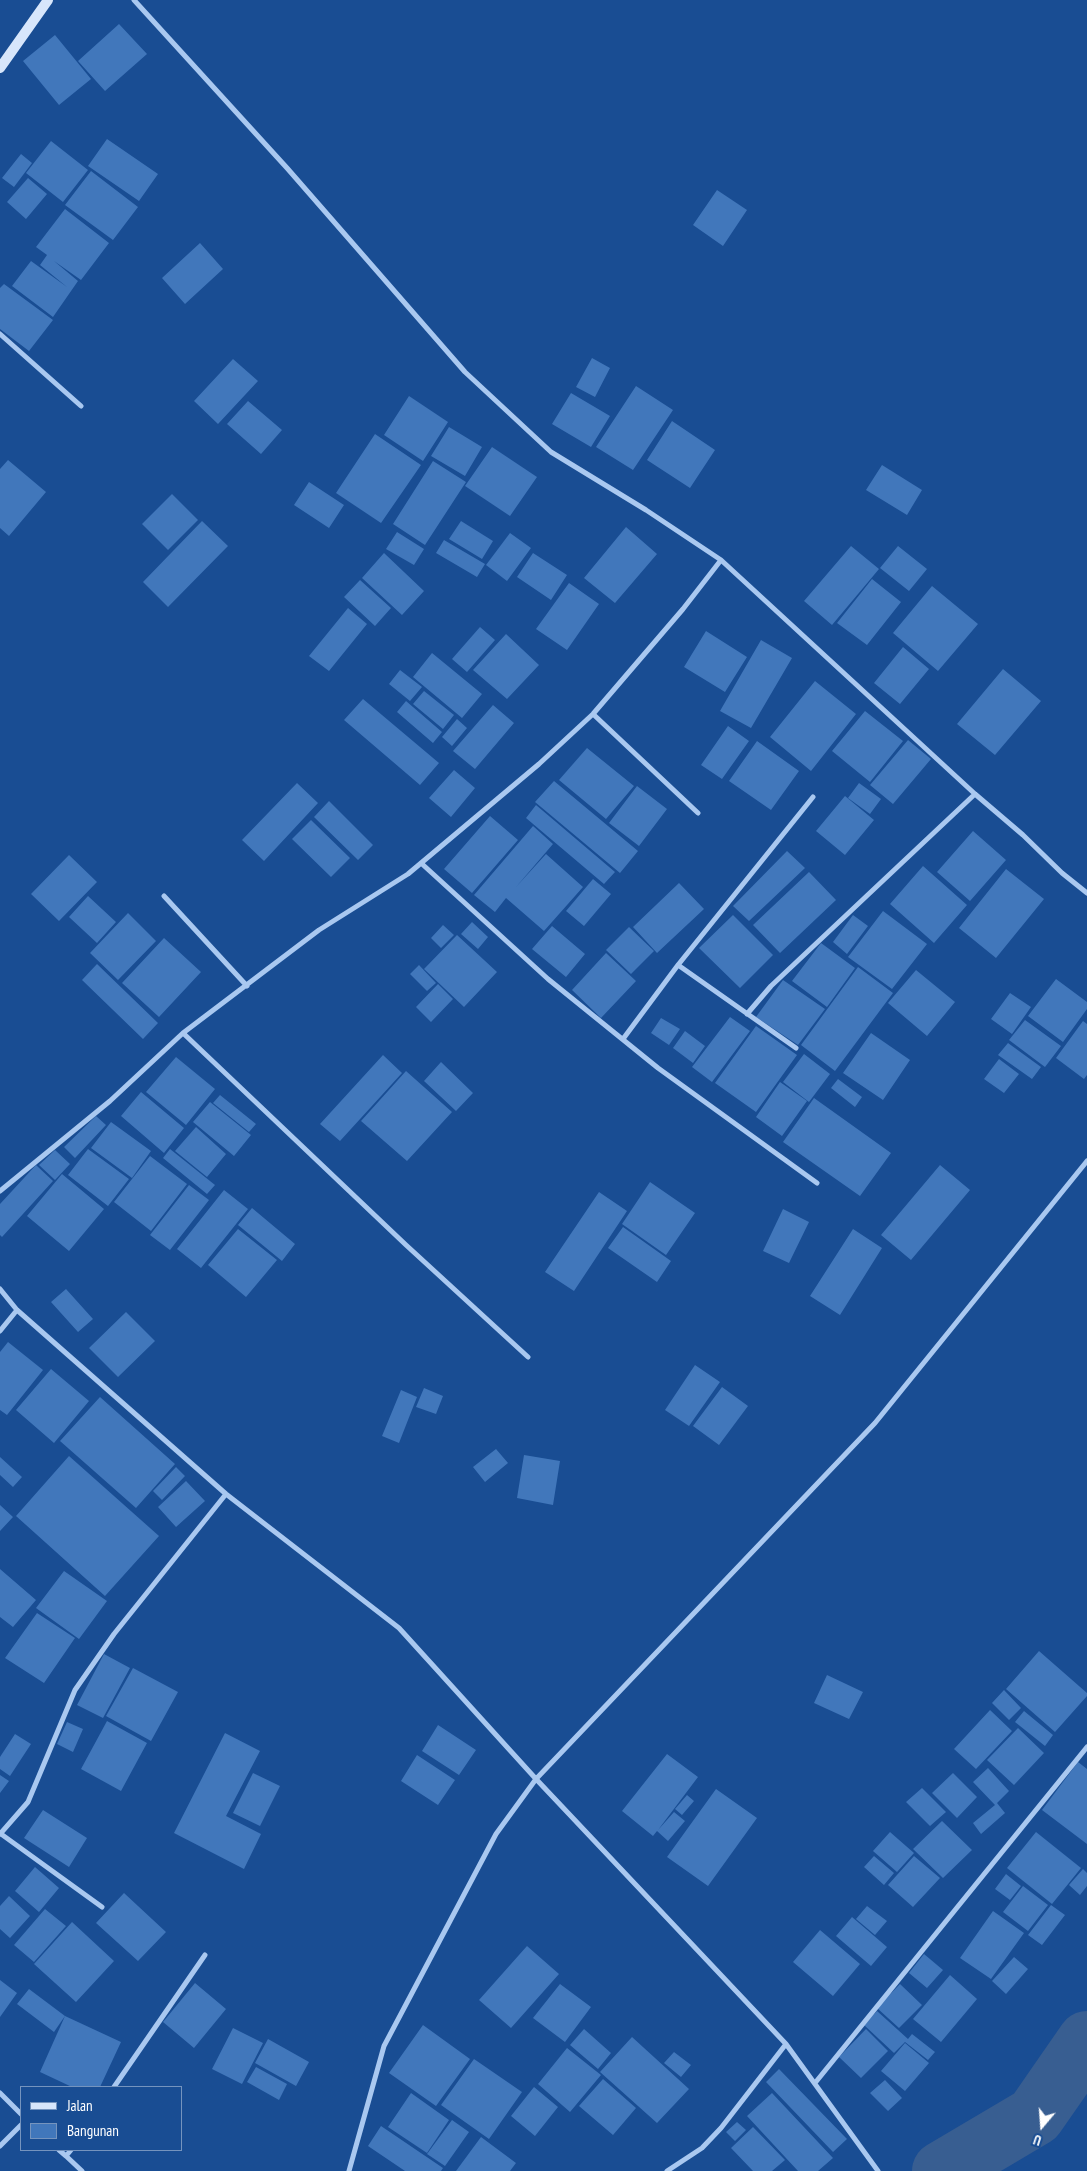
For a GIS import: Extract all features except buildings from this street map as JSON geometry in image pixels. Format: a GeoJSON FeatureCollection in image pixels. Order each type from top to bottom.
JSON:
{"type":"FeatureCollection","features":[{"type":"Feature","properties":{"kind":"main road"},"geometry":{"type":"LineString","coordinates":[[0,68],[48,0]]}},
{"type":"Feature","properties":{"kind":"street"},"geometry":{"type":"LineString","coordinates":[[134,0],[287,168],[472,379],[551,452],[646,510],[721,560],[1062,873],[1087,892]]}},
{"type":"Feature","properties":{"kind":"street"},"geometry":{"type":"LineString","coordinates":[[0,334],[81,406]]}},
{"type":"Feature","properties":{"kind":"street"},"geometry":{"type":"LineString","coordinates":[[0,1191],[110,1101],[183,1033],[320,930],[408,874],[539,764],[593,714],[683,609],[721,560]]}},
{"type":"Feature","properties":{"kind":"street"},"geometry":{"type":"LineString","coordinates":[[593,714],[698,813]]}},
{"type":"Feature","properties":{"kind":"street"},"geometry":{"type":"LineString","coordinates":[[747,1014],[771,986],[975,794]]}},
{"type":"Feature","properties":{"kind":"street"},"geometry":{"type":"LineString","coordinates":[[623,1039],[678,965],[813,797]]}},
{"type":"Feature","properties":{"kind":"street"},"geometry":{"type":"LineString","coordinates":[[421,863],[548,979],[658,1068],[817,1184]]}},
{"type":"Feature","properties":{"kind":"street"},"geometry":{"type":"LineString","coordinates":[[164,896],[247,986]]}},
{"type":"Feature","properties":{"kind":"street"},"geometry":{"type":"LineString","coordinates":[[678,965],[796,1048]]}},
{"type":"Feature","properties":{"kind":"street"},"geometry":{"type":"LineString","coordinates":[[183,1033],[406,1246],[528,1358]]}},
{"type":"Feature","properties":{"kind":"street"},"geometry":{"type":"LineString","coordinates":[[349,2171],[384,2046],[496,1834],[536,1779],[875,1423],[1087,1161]]}},
{"type":"Feature","properties":{"kind":"street"},"geometry":{"type":"LineString","coordinates":[[0,1289],[17,1310],[226,1494],[399,1628],[536,1779],[786,2044],[878,2171]]}},
{"type":"Feature","properties":{"kind":"street"},"geometry":{"type":"LineString","coordinates":[[0,1331],[17,1310]]}},
{"type":"Feature","properties":{"kind":"street"},"geometry":{"type":"LineString","coordinates":[[102,1907],[0,1834],[28,1802],[75,1690],[114,1634],[226,1494]]}},
{"type":"Feature","properties":{"kind":"street"},"geometry":{"type":"LineString","coordinates":[[815,2083],[1087,1747]]}},
{"type":"Feature","properties":{"kind":"street"},"geometry":{"type":"LineString","coordinates":[[115,2086],[205,1955]]}},
{"type":"Feature","properties":{"kind":"street"},"geometry":{"type":"LineString","coordinates":[[666,2171],[702,2148],[786,2044]]}},
{"type":"Feature","properties":{"kind":"street"},"geometry":{"type":"LineString","coordinates":[[0,2094],[20,2113]]}},
{"type":"Feature","properties":{"kind":"street"},"geometry":{"type":"LineString","coordinates":[[0,2146],[20,2126]]}},
{"type":"Feature","properties":{"kind":"street"},"geometry":{"type":"LineString","coordinates":[[60,2151],[82,2171]]}},
{"type":"Feature","properties":{"kind":"street"},"geometry":{"type":"LineString","coordinates":[[66,2156],[70,2151]]}},
{"type":"Feature","properties":{"kind":"waterway"},"geometry":{"type":"LineString","coordinates":[[942,2171],[1035,2116],[1087,2041]]}}]}
